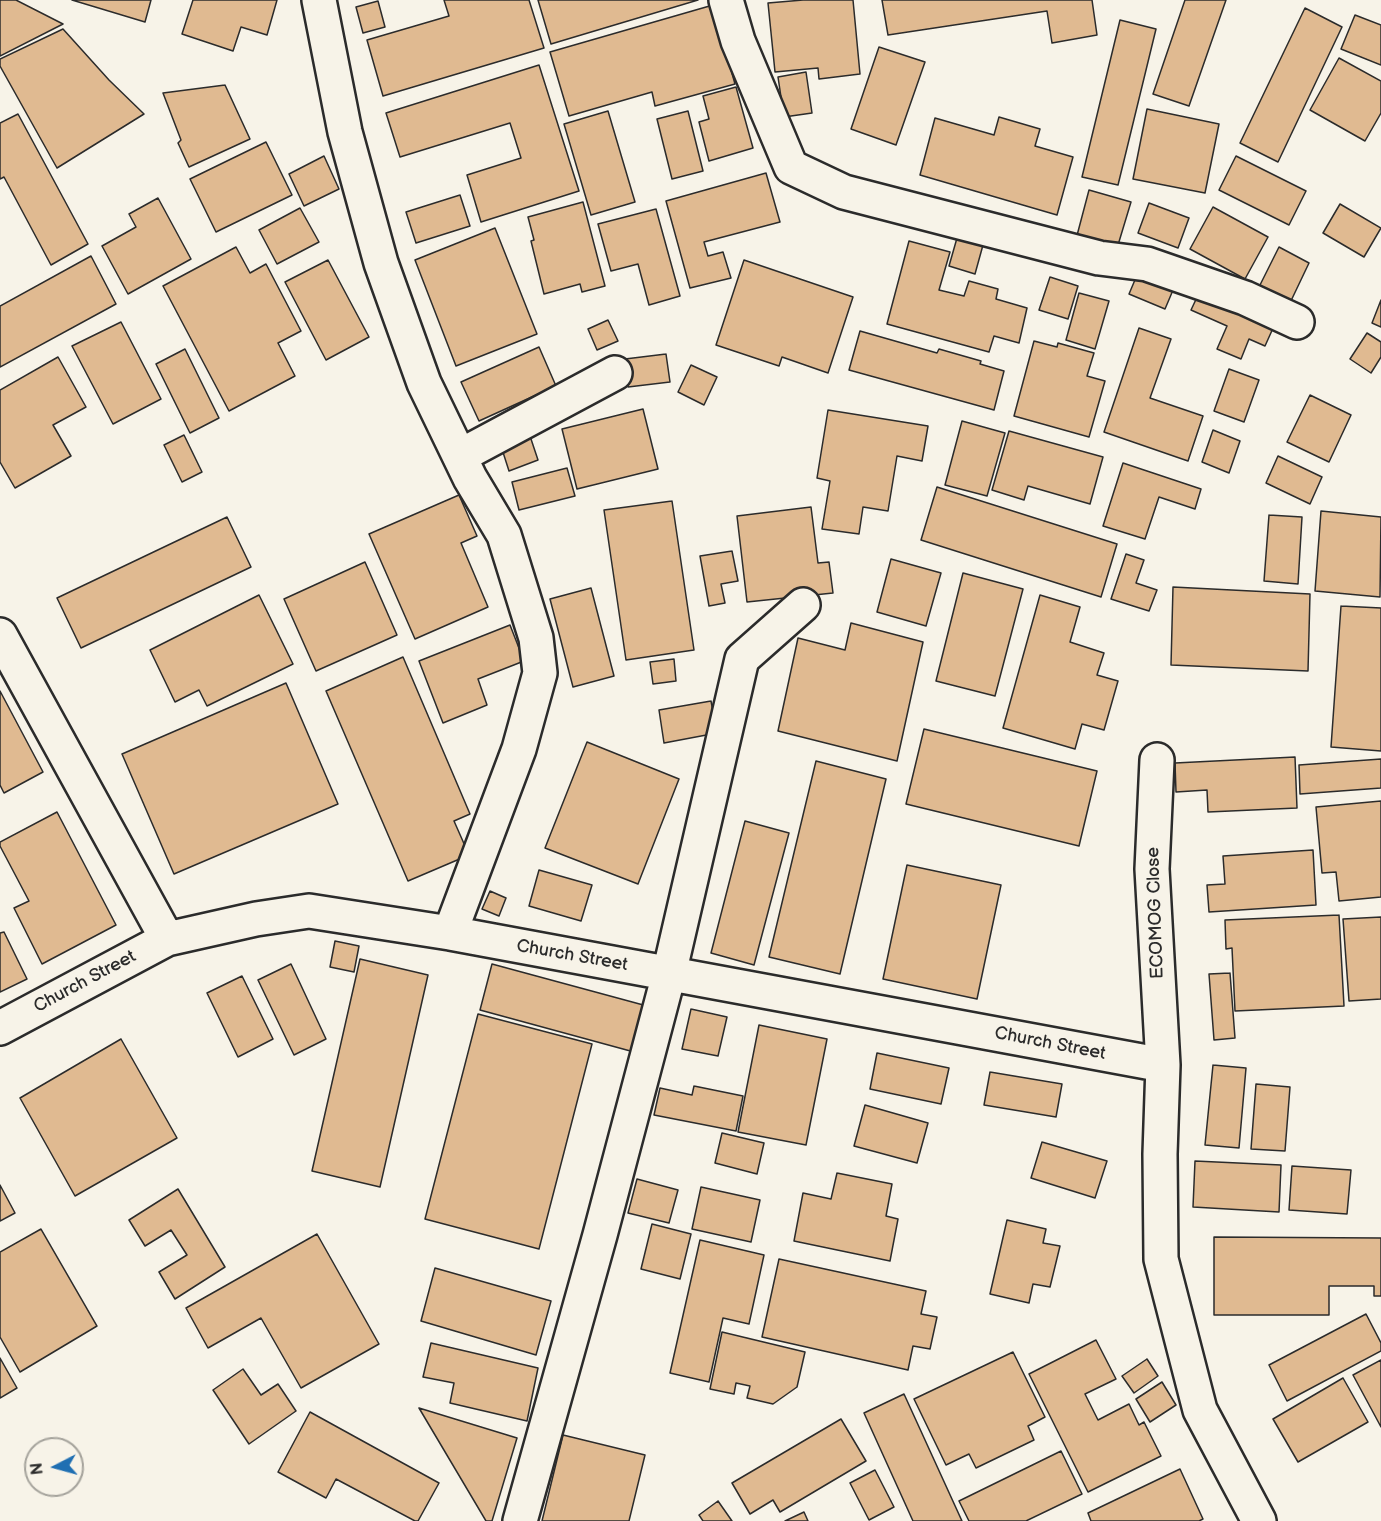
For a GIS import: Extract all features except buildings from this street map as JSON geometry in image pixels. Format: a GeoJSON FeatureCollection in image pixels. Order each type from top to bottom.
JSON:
{"type":"FeatureCollection","features":[{"type":"Feature","properties":{"kind":"street"},"geometry":{"type":"LineString","coordinates":[[319,0],[345,132],[381,263],[424,383],[470,478],[504,535],[536,638],[540,673],[519,750],[450,933]]}},
{"type":"Feature","properties":{"kind":"street"},"geometry":{"type":"LineString","coordinates":[[726,0],[738,41],[791,167],[844,192],[1099,258],[1147,264],[1245,298],[1297,322]]}},
{"type":"Feature","properties":{"kind":"street"},"geometry":{"type":"LineString","coordinates":[[460,456],[615,373]]}},
{"type":"Feature","properties":{"kind":"street"},"geometry":{"type":"LineString","coordinates":[[520,1521],[600,1235],[669,974],[742,659],[803,605]]}},
{"type":"Feature","properties":{"kind":"street"},"geometry":{"type":"LineString","coordinates":[[0,634],[167,939]]}},
{"type":"Feature","properties":{"kind":"street","name":"ECOMOG Close"},"geometry":{"type":"LineString","coordinates":[[1157,760],[1152,869],[1163,1065],[1160,1154],[1161,1259],[1200,1410],[1259,1521]]}},
{"type":"Feature","properties":{"kind":"street","name":"Church Street"},"geometry":{"type":"LineString","coordinates":[[0,1028],[167,939],[256,919],[309,911],[384,921],[1163,1065]]}}]}
